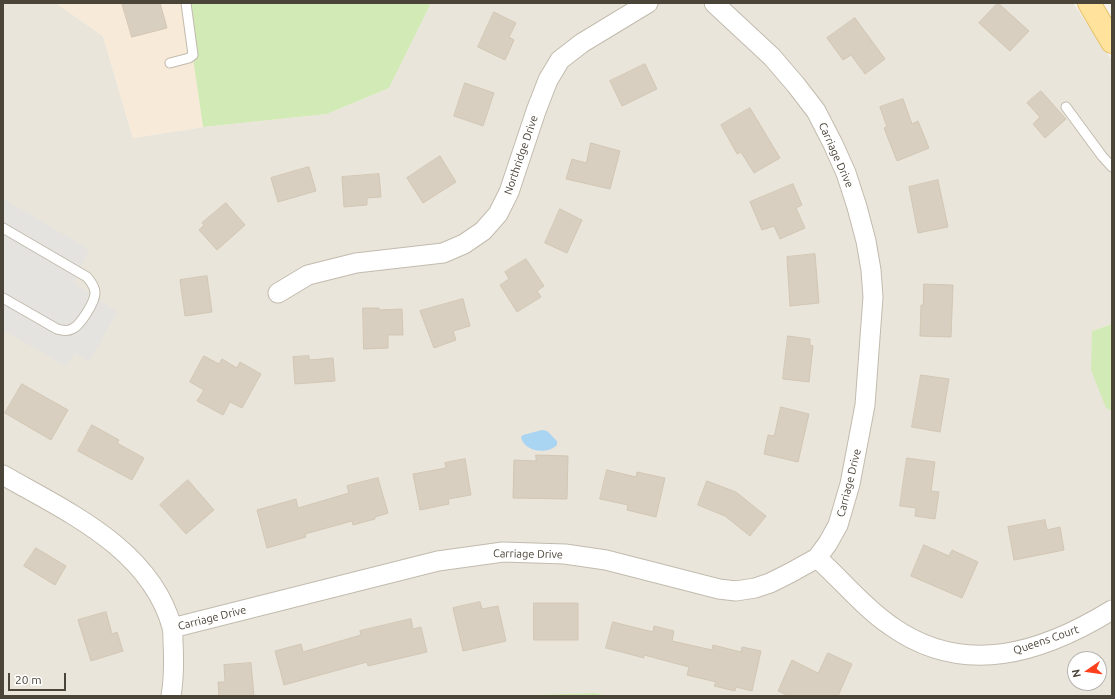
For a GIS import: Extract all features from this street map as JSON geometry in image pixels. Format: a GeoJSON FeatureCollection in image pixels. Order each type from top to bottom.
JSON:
{"type":"FeatureCollection","features":[{"type":"Feature","properties":{"kind":"main road"},"geometry":{"type":"LineString","coordinates":[[1089,3],[1112,42]]}},
{"type":"Feature","properties":{"kind":"street","name":"Northridge Drive"},"geometry":{"type":"LineString","coordinates":[[278,293],[308,275],[356,263],[444,253],[464,244],[483,231],[498,214],[509,192],[538,104],[548,80],[560,60],[582,44],[648,3]]}},
{"type":"Feature","properties":{"kind":"street","name":"Carriage Drive"},"geometry":{"type":"LineString","coordinates":[[172,628],[438,561],[503,552],[565,554],[606,560],[719,589],[736,591],[770,584],[817,558],[828,544],[838,526],[844,509],[858,447],[865,405],[873,297],[871,270],[866,241],[846,173],[816,111],[772,57],[714,3]]}},
{"type":"Feature","properties":{"kind":"street"},"geometry":{"type":"LineString","coordinates":[[3,475],[81,520],[129,556],[148,578],[161,599],[172,628],[174,660],[171,696]]}},
{"type":"Feature","properties":{"kind":"street","name":"Queens Court"},"geometry":{"type":"LineString","coordinates":[[817,558],[870,610],[891,626],[914,640],[931,647],[967,656],[1016,652],[1042,644],[1069,634],[1112,610]]}},
{"type":"Feature","properties":{"kind":"lane"},"geometry":{"type":"LineString","coordinates":[[170,63],[189,58],[193,55],[186,3]]}},
{"type":"Feature","properties":{"kind":"lane"},"geometry":{"type":"LineString","coordinates":[[1066,107],[1102,156],[1112,167]]}},
{"type":"Feature","properties":{"kind":"lane"},"geometry":{"type":"LineString","coordinates":[[3,228],[86,277],[92,284],[95,293],[93,302],[79,324],[73,329],[66,331],[56,329],[3,298]]}},
{"type":"Feature","properties":{"kind":"shaded area"},"geometry":{"type":"Polygon","coordinates":[[[3,3],[56,3],[103,36],[133,138],[203,127],[327,114],[389,88],[431,3],[1073,3],[1112,60],[1112,324],[1092,331],[1106,408],[1112,411],[1112,696],[609,696],[595,693],[499,696],[3,696],[3,3]]]}},
{"type":"Feature","properties":{"kind":"shaded area"},"geometry":{"type":"Polygon","coordinates":[[[56,3],[185,3],[203,127],[133,138],[103,36],[56,3]]]}},
{"type":"Feature","properties":{"kind":"shaded area"},"geometry":{"type":"Polygon","coordinates":[[[3,199],[89,249],[74,283],[117,312],[89,362],[75,353],[66,366],[3,330],[3,199]]]}},
{"type":"Feature","properties":{"kind":"green space"},"geometry":{"type":"Polygon","coordinates":[[[185,3],[431,3],[389,88],[327,114],[203,127],[185,3]]]}},
{"type":"Feature","properties":{"kind":"green space"},"geometry":{"type":"Polygon","coordinates":[[[1112,324],[1112,411],[1106,408],[1091,370],[1092,331],[1112,324]]]}},
{"type":"Feature","properties":{"kind":"green space"},"geometry":{"type":"Polygon","coordinates":[[[595,693],[609,696],[499,696],[595,693]]]}},
{"type":"Feature","properties":{"kind":"water"},"geometry":{"type":"Polygon","coordinates":[[[542,430],[547,431],[557,441],[557,445],[548,450],[542,451],[531,449],[526,446],[521,437],[523,435],[542,430]]]}},
{"type":"Feature","properties":{"kind":"building"},"geometry":{"type":"Polygon","coordinates":[[[122,3],[160,3],[167,28],[132,37],[122,3]]]}},
{"type":"Feature","properties":{"kind":"building"},"geometry":{"type":"Polygon","coordinates":[[[998,3],[1029,31],[1010,51],[979,23],[998,3]]]}},
{"type":"Feature","properties":{"kind":"building"},"geometry":{"type":"Polygon","coordinates":[[[494,12],[516,23],[509,37],[514,40],[505,60],[478,47],[494,12]]]}},
{"type":"Feature","properties":{"kind":"building"},"geometry":{"type":"Polygon","coordinates":[[[855,18],[885,59],[865,74],[851,55],[843,60],[827,38],[855,18]]]}},
{"type":"Feature","properties":{"kind":"building"},"geometry":{"type":"Polygon","coordinates":[[[645,64],[657,89],[622,106],[610,81],[645,64]]]}},
{"type":"Feature","properties":{"kind":"building"},"geometry":{"type":"Polygon","coordinates":[[[465,83],[494,93],[483,126],[454,116],[465,83]]]}},
{"type":"Feature","properties":{"kind":"building"},"geometry":{"type":"Polygon","coordinates":[[[1041,91],[1066,119],[1045,138],[1033,124],[1040,117],[1027,103],[1041,91]]]}},
{"type":"Feature","properties":{"kind":"building"},"geometry":{"type":"Polygon","coordinates":[[[903,99],[912,124],[918,121],[929,148],[897,161],[884,128],[887,127],[880,107],[903,99]]]}},
{"type":"Feature","properties":{"kind":"building"},"geometry":{"type":"Polygon","coordinates":[[[750,108],[780,158],[754,173],[741,152],[737,154],[721,125],[750,108]]]}},
{"type":"Feature","properties":{"kind":"building"},"geometry":{"type":"Polygon","coordinates":[[[591,143],[620,151],[610,189],[566,179],[572,159],[586,163],[591,143]]]}},
{"type":"Feature","properties":{"kind":"building"},"geometry":{"type":"Polygon","coordinates":[[[440,156],[456,182],[423,203],[407,178],[440,156]]]}},
{"type":"Feature","properties":{"kind":"building"},"geometry":{"type":"Polygon","coordinates":[[[309,167],[316,191],[278,202],[271,178],[309,167]]]}},
{"type":"Feature","properties":{"kind":"building"},"geometry":{"type":"Polygon","coordinates":[[[379,174],[381,197],[367,198],[367,205],[344,207],[342,177],[379,174]]]}},
{"type":"Feature","properties":{"kind":"building"},"geometry":{"type":"Polygon","coordinates":[[[938,180],[948,227],[918,233],[909,187],[938,180]]]}},
{"type":"Feature","properties":{"kind":"building"},"geometry":{"type":"Polygon","coordinates":[[[793,184],[802,205],[796,208],[805,228],[780,239],[774,226],[762,230],[750,202],[793,184]]]}},
{"type":"Feature","properties":{"kind":"building"},"geometry":{"type":"Polygon","coordinates":[[[226,203],[245,225],[217,250],[199,230],[204,225],[202,223],[226,203]]]}},
{"type":"Feature","properties":{"kind":"building"},"geometry":{"type":"Polygon","coordinates":[[[560,209],[582,220],[567,253],[545,243],[560,209]]]}},
{"type":"Feature","properties":{"kind":"building"},"geometry":{"type":"Polygon","coordinates":[[[815,254],[819,303],[790,306],[787,257],[815,254]]]}},
{"type":"Feature","properties":{"kind":"building"},"geometry":{"type":"Polygon","coordinates":[[[526,259],[544,286],[537,291],[541,297],[517,312],[500,285],[509,279],[505,272],[526,259]]]}},
{"type":"Feature","properties":{"kind":"building"},"geometry":{"type":"Polygon","coordinates":[[[207,276],[212,312],[185,316],[180,280],[207,276]]]}},
{"type":"Feature","properties":{"kind":"building"},"geometry":{"type":"Polygon","coordinates":[[[924,284],[953,285],[951,337],[920,336],[921,305],[923,305],[924,284]]]}},
{"type":"Feature","properties":{"kind":"building"},"geometry":{"type":"Polygon","coordinates":[[[463,299],[470,326],[453,331],[456,340],[434,348],[420,311],[463,299]]]}},
{"type":"Feature","properties":{"kind":"building"},"geometry":{"type":"Polygon","coordinates":[[[363,308],[379,308],[379,310],[402,309],[403,335],[388,335],[388,348],[364,349],[363,308]]]}},
{"type":"Feature","properties":{"kind":"building"},"geometry":{"type":"Polygon","coordinates":[[[788,336],[810,339],[810,345],[813,346],[809,382],[783,379],[788,336]]]}},
{"type":"Feature","properties":{"kind":"building"},"geometry":{"type":"Polygon","coordinates":[[[204,356],[219,364],[222,359],[237,368],[240,362],[261,374],[242,408],[230,402],[223,415],[197,401],[204,390],[190,382],[204,356]]]}},
{"type":"Feature","properties":{"kind":"building"},"geometry":{"type":"Polygon","coordinates":[[[309,356],[309,360],[333,358],[335,381],[295,384],[293,357],[309,356]]]}},
{"type":"Feature","properties":{"kind":"building"},"geometry":{"type":"Polygon","coordinates":[[[921,375],[949,379],[940,432],[912,427],[921,375]]]}},
{"type":"Feature","properties":{"kind":"building"},"geometry":{"type":"Polygon","coordinates":[[[22,384],[68,410],[51,440],[5,413],[22,384]]]}},
{"type":"Feature","properties":{"kind":"building"},"geometry":{"type":"Polygon","coordinates":[[[781,407],[809,414],[798,462],[764,454],[768,435],[774,436],[781,407]]]}},
{"type":"Feature","properties":{"kind":"building"},"geometry":{"type":"Polygon","coordinates":[[[92,425],[119,440],[117,443],[144,458],[132,480],[78,451],[92,425]]]}},
{"type":"Feature","properties":{"kind":"building"},"geometry":{"type":"Polygon","coordinates":[[[536,455],[568,456],[567,499],[513,498],[514,460],[536,461],[536,455]]]}},
{"type":"Feature","properties":{"kind":"building"},"geometry":{"type":"Polygon","coordinates":[[[907,458],[935,462],[931,491],[939,492],[935,519],[915,516],[916,508],[900,506],[907,458]]]}},
{"type":"Feature","properties":{"kind":"building"},"geometry":{"type":"Polygon","coordinates":[[[465,459],[471,495],[448,499],[449,504],[420,510],[413,474],[446,468],[445,463],[465,459]]]}},
{"type":"Feature","properties":{"kind":"building"},"geometry":{"type":"Polygon","coordinates":[[[607,470],[636,477],[637,472],[665,478],[656,517],[627,510],[628,505],[600,499],[607,470]]]}},
{"type":"Feature","properties":{"kind":"building"},"geometry":{"type":"Polygon","coordinates":[[[378,478],[388,513],[375,517],[375,519],[353,525],[352,521],[305,534],[306,537],[267,548],[257,510],[296,499],[298,508],[349,493],[347,486],[378,478]]]}},
{"type":"Feature","properties":{"kind":"building"},"geometry":{"type":"Polygon","coordinates":[[[188,480],[214,510],[186,534],[160,505],[188,480]]]}},
{"type":"Feature","properties":{"kind":"building"},"geometry":{"type":"Polygon","coordinates":[[[707,481],[736,492],[766,516],[750,536],[725,516],[698,505],[707,481]]]}},
{"type":"Feature","properties":{"kind":"building"},"geometry":{"type":"Polygon","coordinates":[[[1045,520],[1047,530],[1060,527],[1064,550],[1014,560],[1008,527],[1045,520]]]}},
{"type":"Feature","properties":{"kind":"building"},"geometry":{"type":"Polygon","coordinates":[[[924,545],[949,556],[952,550],[978,562],[962,598],[911,576],[924,545]]]}},
{"type":"Feature","properties":{"kind":"building"},"geometry":{"type":"Polygon","coordinates":[[[36,548],[66,566],[55,585],[24,566],[36,548]]]}},
{"type":"Feature","properties":{"kind":"building"},"geometry":{"type":"Polygon","coordinates":[[[480,602],[482,609],[498,606],[506,641],[463,651],[453,608],[480,602]]]}},
{"type":"Feature","properties":{"kind":"building"},"geometry":{"type":"Polygon","coordinates":[[[534,603],[578,603],[578,640],[534,640],[534,603]]]}},
{"type":"Feature","properties":{"kind":"building"},"geometry":{"type":"Polygon","coordinates":[[[106,612],[112,634],[117,632],[123,651],[91,661],[78,620],[106,612]]]}},
{"type":"Feature","properties":{"kind":"building"},"geometry":{"type":"Polygon","coordinates":[[[411,619],[413,629],[421,627],[427,652],[368,666],[367,662],[284,685],[275,651],[301,644],[303,652],[361,635],[360,631],[411,619]]]}},
{"type":"Feature","properties":{"kind":"building"},"geometry":{"type":"Polygon","coordinates":[[[613,622],[653,632],[654,626],[674,631],[672,641],[712,650],[713,645],[741,652],[742,647],[761,651],[752,691],[736,687],[735,691],[714,686],[716,682],[687,675],[689,667],[644,655],[644,658],[606,648],[613,622]]]}},
{"type":"Feature","properties":{"kind":"building"},"geometry":{"type":"Polygon","coordinates":[[[828,653],[852,664],[838,696],[789,696],[778,691],[792,660],[818,673],[828,653]]]}},
{"type":"Feature","properties":{"kind":"building"},"geometry":{"type":"Polygon","coordinates":[[[251,663],[254,696],[219,696],[218,682],[225,682],[224,665],[251,663]]]}}]}
